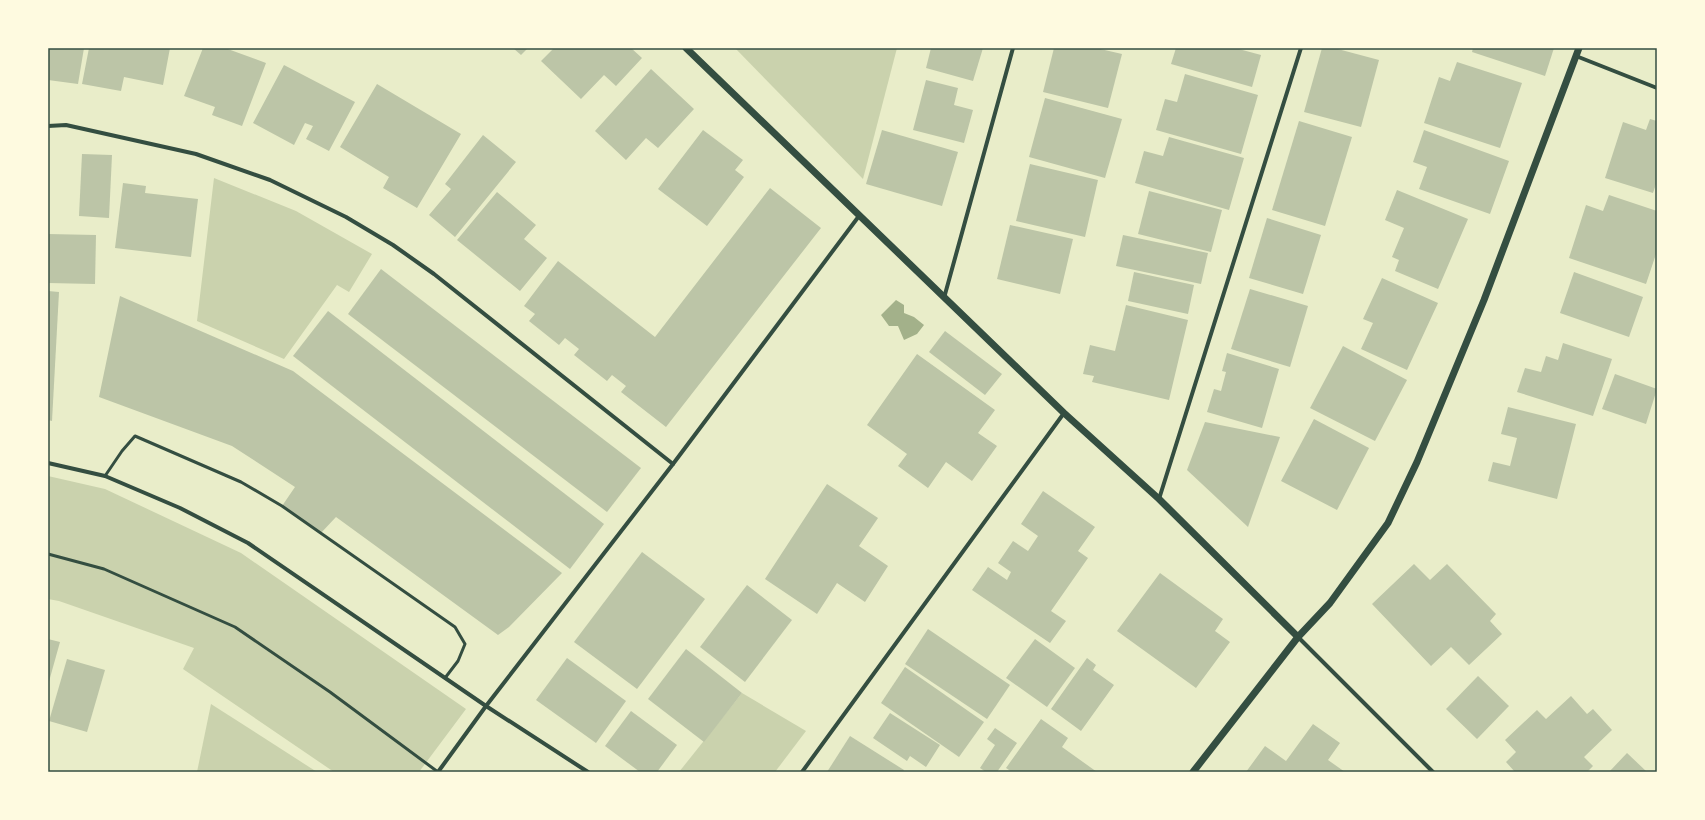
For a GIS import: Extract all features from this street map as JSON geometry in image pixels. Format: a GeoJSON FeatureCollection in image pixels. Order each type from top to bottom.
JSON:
{"type":"FeatureCollection","features":[{"type":"Feature","properties":{"kind":"street"},"geometry":{"type":"LineString","coordinates":[[686,48],[1064,413],[1159,499],[1433,772]]}},
{"type":"Feature","properties":{"kind":"street"},"geometry":{"type":"LineString","coordinates":[[944,298],[1013,48]]}},
{"type":"Feature","properties":{"kind":"street"},"geometry":{"type":"LineString","coordinates":[[1159,499],[1301,48]]}},
{"type":"Feature","properties":{"kind":"street"},"geometry":{"type":"LineString","coordinates":[[1193,772],[1298,637],[1330,603],[1388,522],[1417,462],[1484,300],[1579,48]]}},
{"type":"Feature","properties":{"kind":"street"},"geometry":{"type":"LineString","coordinates":[[1576,56],[1657,88]]}},
{"type":"Feature","properties":{"kind":"street"},"geometry":{"type":"LineString","coordinates":[[48,126],[66,125],[196,154],[270,180],[346,217],[393,245],[434,274],[672,464]]}},
{"type":"Feature","properties":{"kind":"street"},"geometry":{"type":"LineString","coordinates":[[438,772],[486,706],[672,464],[859,216]]}},
{"type":"Feature","properties":{"kind":"street"},"geometry":{"type":"LineString","coordinates":[[802,772],[1064,413]]}},
{"type":"Feature","properties":{"kind":"street"},"geometry":{"type":"LineString","coordinates":[[48,462],[105,476],[180,508],[248,543],[486,706],[588,772]]}},
{"type":"Feature","properties":{"kind":"lane"},"geometry":{"type":"LineString","coordinates":[[105,476],[122,451],[135,436],[241,482],[262,494],[282,506],[455,627],[465,644],[458,661],[445,678]]}},
{"type":"Feature","properties":{"kind":"lane"},"geometry":{"type":"LineString","coordinates":[[48,554],[104,569],[235,627],[330,692],[438,772]]}},
{"type":"Feature","properties":{"kind":"shaded area"},"geometry":{"type":"Polygon","coordinates":[[[735,48],[897,48],[863,179],[735,48]]]}},
{"type":"Feature","properties":{"kind":"shaded area"},"geometry":{"type":"Polygon","coordinates":[[[214,178],[296,211],[372,254],[349,292],[337,285],[284,359],[197,321],[214,178]]]}},
{"type":"Feature","properties":{"kind":"shaded area"},"geometry":{"type":"Polygon","coordinates":[[[896,300],[904,305],[904,313],[914,317],[924,325],[917,334],[904,340],[898,326],[889,326],[881,315],[896,300]]]}},
{"type":"Feature","properties":{"kind":"shaded area"},"geometry":{"type":"Polygon","coordinates":[[[48,476],[105,489],[241,553],[466,709],[419,772],[334,772],[183,669],[194,648],[59,601],[48,599],[48,476]]]}},
{"type":"Feature","properties":{"kind":"shaded area"},"geometry":{"type":"Polygon","coordinates":[[[742,693],[806,731],[775,772],[679,772],[742,693]]]}},
{"type":"Feature","properties":{"kind":"shaded area"},"geometry":{"type":"Polygon","coordinates":[[[211,704],[317,772],[197,772],[211,704]]]}},
{"type":"Feature","properties":{"kind":"building"},"geometry":{"type":"Polygon","coordinates":[[[48,48],[84,48],[78,84],[48,80],[48,48]]]}},
{"type":"Feature","properties":{"kind":"building"},"geometry":{"type":"Polygon","coordinates":[[[89,48],[170,48],[163,85],[124,77],[121,91],[82,84],[89,48]]]}},
{"type":"Feature","properties":{"kind":"building"},"geometry":{"type":"Polygon","coordinates":[[[203,48],[225,48],[266,63],[242,126],[212,115],[215,107],[184,96],[203,48]]]}},
{"type":"Feature","properties":{"kind":"building"},"geometry":{"type":"Polygon","coordinates":[[[513,48],[528,48],[521,55],[513,48]]]}},
{"type":"Feature","properties":{"kind":"building"},"geometry":{"type":"Polygon","coordinates":[[[554,48],[631,48],[642,58],[616,86],[604,75],[581,99],[541,61],[554,48]]]}},
{"type":"Feature","properties":{"kind":"building"},"geometry":{"type":"Polygon","coordinates":[[[931,48],[983,48],[973,81],[926,68],[931,48]]]}},
{"type":"Feature","properties":{"kind":"building"},"geometry":{"type":"Polygon","coordinates":[[[1054,48],[1096,48],[1122,54],[1108,108],[1043,92],[1054,48]]]}},
{"type":"Feature","properties":{"kind":"building"},"geometry":{"type":"Polygon","coordinates":[[[1176,48],[1235,48],[1261,55],[1252,87],[1171,64],[1176,48]]]}},
{"type":"Feature","properties":{"kind":"building"},"geometry":{"type":"Polygon","coordinates":[[[1322,48],[1334,48],[1379,60],[1361,127],[1304,112],[1322,48]]]}},
{"type":"Feature","properties":{"kind":"building"},"geometry":{"type":"Polygon","coordinates":[[[1473,48],[1554,48],[1545,76],[1472,52],[1473,48]]]}},
{"type":"Feature","properties":{"kind":"building"},"geometry":{"type":"Polygon","coordinates":[[[1457,62],[1522,83],[1500,148],[1424,123],[1439,77],[1450,81],[1457,62]]]}},
{"type":"Feature","properties":{"kind":"building"},"geometry":{"type":"Polygon","coordinates":[[[284,65],[355,102],[329,151],[306,139],[313,126],[305,123],[294,145],[253,123],[284,65]]]}},
{"type":"Feature","properties":{"kind":"building"},"geometry":{"type":"Polygon","coordinates":[[[651,69],[694,109],[658,148],[646,138],[626,160],[595,131],[651,69]]]}},
{"type":"Feature","properties":{"kind":"building"},"geometry":{"type":"Polygon","coordinates":[[[1185,74],[1258,95],[1241,154],[1156,130],[1165,99],[1177,102],[1185,74]]]}},
{"type":"Feature","properties":{"kind":"building"},"geometry":{"type":"Polygon","coordinates":[[[926,80],[958,88],[954,105],[973,110],[964,143],[913,130],[926,80]]]}},
{"type":"Feature","properties":{"kind":"building"},"geometry":{"type":"Polygon","coordinates":[[[377,84],[461,134],[417,208],[383,188],[389,177],[340,147],[377,84]]]}},
{"type":"Feature","properties":{"kind":"building"},"geometry":{"type":"Polygon","coordinates":[[[1045,98],[1122,119],[1105,178],[1029,157],[1045,98]]]}},
{"type":"Feature","properties":{"kind":"building"},"geometry":{"type":"Polygon","coordinates":[[[1650,119],[1657,121],[1657,181],[1653,193],[1605,178],[1623,122],[1646,130],[1650,119]]]}},
{"type":"Feature","properties":{"kind":"building"},"geometry":{"type":"Polygon","coordinates":[[[1299,121],[1352,137],[1325,226],[1272,210],[1299,121]]]}},
{"type":"Feature","properties":{"kind":"building"},"geometry":{"type":"Polygon","coordinates":[[[703,130],[743,160],[735,170],[744,177],[707,226],[658,189],[703,130]]]}},
{"type":"Feature","properties":{"kind":"building"},"geometry":{"type":"Polygon","coordinates":[[[882,130],[958,152],[942,206],[866,184],[882,130]]]}},
{"type":"Feature","properties":{"kind":"building"},"geometry":{"type":"Polygon","coordinates":[[[1424,130],[1509,161],[1490,214],[1419,189],[1427,167],[1413,162],[1424,130]]]}},
{"type":"Feature","properties":{"kind":"building"},"geometry":{"type":"Polygon","coordinates":[[[483,135],[516,162],[455,237],[429,215],[451,189],[445,184],[483,135]]]}},
{"type":"Feature","properties":{"kind":"building"},"geometry":{"type":"Polygon","coordinates":[[[1169,137],[1244,158],[1229,210],[1135,183],[1144,151],[1163,156],[1169,137]]]}},
{"type":"Feature","properties":{"kind":"building"},"geometry":{"type":"Polygon","coordinates":[[[82,154],[112,155],[109,218],[79,216],[82,154]]]}},
{"type":"Feature","properties":{"kind":"building"},"geometry":{"type":"Polygon","coordinates":[[[1030,164],[1098,180],[1085,237],[1016,221],[1030,164]]]}},
{"type":"Feature","properties":{"kind":"building"},"geometry":{"type":"Polygon","coordinates":[[[123,183],[146,186],[145,193],[198,199],[191,257],[115,248],[123,183]]]}},
{"type":"Feature","properties":{"kind":"building"},"geometry":{"type":"Polygon","coordinates":[[[770,188],[821,228],[666,427],[621,392],[626,386],[612,375],[607,381],[574,355],[579,349],[565,338],[559,345],[529,321],[535,314],[524,306],[558,261],[655,337],[770,188]]]}},
{"type":"Feature","properties":{"kind":"building"},"geometry":{"type":"Polygon","coordinates":[[[1397,190],[1468,219],[1438,289],[1395,271],[1399,260],[1392,257],[1404,228],[1385,220],[1397,190]]]}},
{"type":"Feature","properties":{"kind":"building"},"geometry":{"type":"Polygon","coordinates":[[[1149,191],[1222,210],[1211,252],[1138,234],[1149,191]]]}},
{"type":"Feature","properties":{"kind":"building"},"geometry":{"type":"Polygon","coordinates":[[[497,192],[536,225],[524,239],[547,258],[520,291],[457,240],[497,192]]]}},
{"type":"Feature","properties":{"kind":"building"},"geometry":{"type":"Polygon","coordinates":[[[1609,195],[1657,211],[1657,251],[1646,284],[1569,258],[1586,205],[1603,211],[1609,195]]]}},
{"type":"Feature","properties":{"kind":"building"},"geometry":{"type":"Polygon","coordinates":[[[1267,218],[1321,235],[1303,294],[1249,278],[1267,218]]]}},
{"type":"Feature","properties":{"kind":"building"},"geometry":{"type":"Polygon","coordinates":[[[1010,225],[1073,239],[1060,294],[997,279],[1010,225]]]}},
{"type":"Feature","properties":{"kind":"building"},"geometry":{"type":"Polygon","coordinates":[[[48,234],[96,235],[95,284],[48,283],[48,234]]]}},
{"type":"Feature","properties":{"kind":"building"},"geometry":{"type":"Polygon","coordinates":[[[1123,235],[1208,253],[1201,284],[1116,266],[1123,235]]]}},
{"type":"Feature","properties":{"kind":"building"},"geometry":{"type":"Polygon","coordinates":[[[381,269],[641,468],[607,512],[348,314],[381,269]]]}},
{"type":"Feature","properties":{"kind":"building"},"geometry":{"type":"Polygon","coordinates":[[[1134,272],[1194,285],[1188,314],[1128,301],[1134,272]]]}},
{"type":"Feature","properties":{"kind":"building"},"geometry":{"type":"Polygon","coordinates":[[[1574,272],[1643,297],[1629,337],[1560,313],[1574,272]]]}},
{"type":"Feature","properties":{"kind":"building"},"geometry":{"type":"Polygon","coordinates":[[[1382,278],[1438,303],[1407,370],[1361,349],[1373,323],[1363,319],[1382,278]]]}},
{"type":"Feature","properties":{"kind":"building"},"geometry":{"type":"Polygon","coordinates":[[[1250,289],[1308,306],[1290,367],[1231,349],[1250,289]]]}},
{"type":"Feature","properties":{"kind":"building"},"geometry":{"type":"Polygon","coordinates":[[[48,291],[59,292],[52,421],[48,420],[48,291]]]}},
{"type":"Feature","properties":{"kind":"building"},"geometry":{"type":"Polygon","coordinates":[[[120,296],[293,371],[562,573],[509,627],[498,635],[336,517],[320,534],[282,506],[295,487],[232,446],[99,397],[120,296]]]}},
{"type":"Feature","properties":{"kind":"building"},"geometry":{"type":"Polygon","coordinates":[[[1126,305],[1188,320],[1169,400],[1092,382],[1094,376],[1083,374],[1090,345],[1115,351],[1126,305]]]}},
{"type":"Feature","properties":{"kind":"building"},"geometry":{"type":"Polygon","coordinates":[[[328,311],[604,524],[570,569],[293,356],[328,311]]]}},
{"type":"Feature","properties":{"kind":"building"},"geometry":{"type":"Polygon","coordinates":[[[945,331],[1002,374],[985,395],[929,352],[945,331]]]}},
{"type":"Feature","properties":{"kind":"building"},"geometry":{"type":"Polygon","coordinates":[[[1563,343],[1612,359],[1593,416],[1517,392],[1525,368],[1541,372],[1546,356],[1558,360],[1563,343]]]}},
{"type":"Feature","properties":{"kind":"building"},"geometry":{"type":"Polygon","coordinates":[[[1343,346],[1407,380],[1375,441],[1310,408],[1343,346]]]}},
{"type":"Feature","properties":{"kind":"building"},"geometry":{"type":"Polygon","coordinates":[[[1227,353],[1279,369],[1262,428],[1207,412],[1214,389],[1221,391],[1226,372],[1222,371],[1227,353]]]}},
{"type":"Feature","properties":{"kind":"building"},"geometry":{"type":"Polygon","coordinates":[[[917,354],[995,410],[978,433],[997,446],[972,481],[946,462],[928,488],[898,466],[907,454],[867,425],[917,354]]]}},
{"type":"Feature","properties":{"kind":"building"},"geometry":{"type":"Polygon","coordinates":[[[1615,374],[1657,389],[1646,424],[1602,409],[1615,374]]]}},
{"type":"Feature","properties":{"kind":"building"},"geometry":{"type":"Polygon","coordinates":[[[1508,407],[1576,424],[1557,499],[1488,481],[1493,462],[1510,466],[1517,438],[1501,434],[1508,407]]]}},
{"type":"Feature","properties":{"kind":"building"},"geometry":{"type":"Polygon","coordinates":[[[1314,419],[1369,448],[1337,510],[1281,481],[1314,419]]]}},
{"type":"Feature","properties":{"kind":"building"},"geometry":{"type":"Polygon","coordinates":[[[1205,422],[1280,437],[1248,527],[1187,470],[1205,422]]]}},
{"type":"Feature","properties":{"kind":"building"},"geometry":{"type":"Polygon","coordinates":[[[827,484],[878,518],[859,546],[888,566],[865,602],[837,583],[817,614],[765,579],[827,484]]]}},
{"type":"Feature","properties":{"kind":"building"},"geometry":{"type":"Polygon","coordinates":[[[1043,491],[1095,527],[1078,551],[1088,558],[1051,611],[1066,621],[1050,643],[972,590],[988,567],[1007,580],[1011,572],[998,563],[1013,541],[1028,551],[1038,536],[1021,524],[1043,491]]]}},
{"type":"Feature","properties":{"kind":"building"},"geometry":{"type":"Polygon","coordinates":[[[642,552],[705,599],[637,689],[574,642],[642,552]]]}},
{"type":"Feature","properties":{"kind":"building"},"geometry":{"type":"Polygon","coordinates":[[[1414,564],[1430,580],[1447,564],[1496,614],[1490,621],[1502,634],[1469,665],[1451,647],[1431,666],[1372,604],[1414,564]]]}},
{"type":"Feature","properties":{"kind":"building"},"geometry":{"type":"Polygon","coordinates":[[[1160,573],[1223,619],[1215,631],[1230,642],[1196,688],[1117,631],[1160,573]]]}},
{"type":"Feature","properties":{"kind":"building"},"geometry":{"type":"Polygon","coordinates":[[[747,585],[792,620],[745,682],[700,647],[747,585]]]}},
{"type":"Feature","properties":{"kind":"building"},"geometry":{"type":"Polygon","coordinates":[[[928,629],[1010,685],[987,719],[905,664],[928,629]]]}},
{"type":"Feature","properties":{"kind":"building"},"geometry":{"type":"Polygon","coordinates":[[[48,639],[60,642],[48,685],[48,639]]]}},
{"type":"Feature","properties":{"kind":"building"},"geometry":{"type":"Polygon","coordinates":[[[1035,639],[1075,668],[1047,707],[1006,678],[1035,639]]]}},
{"type":"Feature","properties":{"kind":"building"},"geometry":{"type":"Polygon","coordinates":[[[686,649],[742,693],[704,742],[648,699],[686,649]]]}},
{"type":"Feature","properties":{"kind":"building"},"geometry":{"type":"Polygon","coordinates":[[[567,658],[626,701],[596,743],[536,700],[567,658]]]}},
{"type":"Feature","properties":{"kind":"building"},"geometry":{"type":"Polygon","coordinates":[[[1087,658],[1096,665],[1093,670],[1114,685],[1081,731],[1051,709],[1087,658]]]}},
{"type":"Feature","properties":{"kind":"building"},"geometry":{"type":"Polygon","coordinates":[[[67,659],[105,670],[87,732],[49,721],[67,659]]]}},
{"type":"Feature","properties":{"kind":"building"},"geometry":{"type":"Polygon","coordinates":[[[905,667],[984,722],[959,757],[881,703],[905,667]]]}},
{"type":"Feature","properties":{"kind":"building"},"geometry":{"type":"Polygon","coordinates":[[[1478,676],[1509,706],[1477,739],[1446,709],[1478,676]]]}},
{"type":"Feature","properties":{"kind":"building"},"geometry":{"type":"Polygon","coordinates":[[[1571,696],[1587,714],[1593,709],[1612,730],[1584,757],[1593,766],[1587,772],[1515,772],[1506,762],[1516,752],[1505,740],[1537,710],[1546,719],[1571,696]]]}},
{"type":"Feature","properties":{"kind":"building"},"geometry":{"type":"Polygon","coordinates":[[[631,711],[677,745],[657,772],[640,772],[605,746],[631,711]]]}},
{"type":"Feature","properties":{"kind":"building"},"geometry":{"type":"Polygon","coordinates":[[[890,713],[940,745],[926,767],[910,756],[907,761],[873,738],[890,713]]]}},
{"type":"Feature","properties":{"kind":"building"},"geometry":{"type":"Polygon","coordinates":[[[1041,719],[1068,738],[1062,747],[1097,772],[1012,772],[1006,768],[1041,719]]]}},
{"type":"Feature","properties":{"kind":"building"},"geometry":{"type":"Polygon","coordinates":[[[1313,724],[1340,743],[1328,760],[1345,772],[1246,772],[1265,746],[1286,761],[1313,724]]]}},
{"type":"Feature","properties":{"kind":"building"},"geometry":{"type":"Polygon","coordinates":[[[995,728],[1017,743],[997,772],[986,772],[980,768],[995,745],[987,739],[995,728]]]}},
{"type":"Feature","properties":{"kind":"building"},"geometry":{"type":"Polygon","coordinates":[[[850,736],[904,770],[903,772],[827,772],[850,736]]]}},
{"type":"Feature","properties":{"kind":"building"},"geometry":{"type":"Polygon","coordinates":[[[1627,753],[1647,772],[1609,772],[1627,753]]]}}]}
